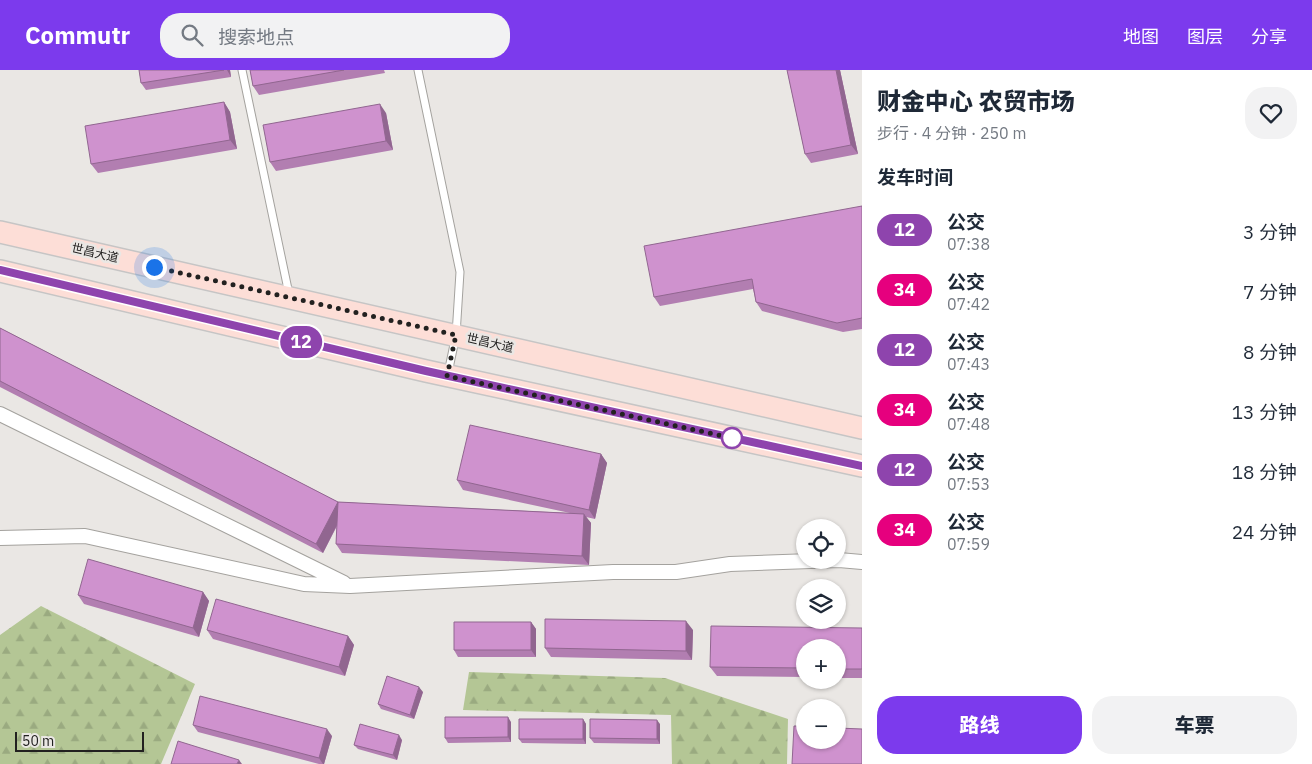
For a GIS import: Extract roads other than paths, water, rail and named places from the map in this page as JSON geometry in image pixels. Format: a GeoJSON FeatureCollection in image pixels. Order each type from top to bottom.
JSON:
{"type":"FeatureCollection","features":[{"type":"Feature","properties":{"kind":"main road","name":"世昌大道"},"geometry":{"type":"LineString","coordinates":[[0,232],[862,428]]}},
{"type":"Feature","properties":{"kind":"main road"},"geometry":{"type":"LineString","coordinates":[[0,270],[447,376],[862,466]]}},
{"type":"Feature","properties":{"kind":"street"},"geometry":{"type":"LineString","coordinates":[[0,414],[350,586]]}},
{"type":"Feature","properties":{"kind":"street"},"geometry":{"type":"LineString","coordinates":[[0,538],[86,536],[304,584],[350,586],[613,572],[676,572],[730,564],[840,560],[862,562]]}},
{"type":"Feature","properties":{"kind":"lane"},"geometry":{"type":"LineString","coordinates":[[242,70],[289,297]]}},
{"type":"Feature","properties":{"kind":"lane"},"geometry":{"type":"LineString","coordinates":[[418,70],[460,272],[456,335],[447,376]]}}]}
